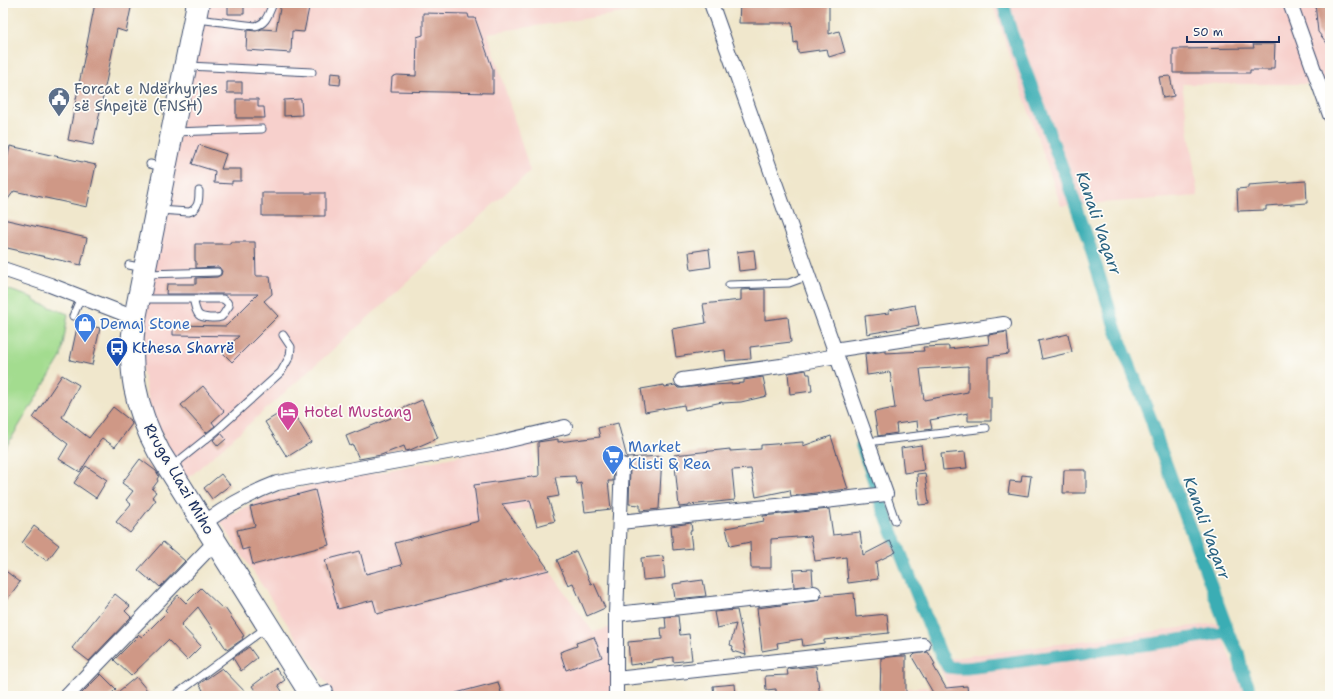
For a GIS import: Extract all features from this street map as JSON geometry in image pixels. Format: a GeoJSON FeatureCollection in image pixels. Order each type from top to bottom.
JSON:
{"type":"FeatureCollection","features":[{"type":"Feature","properties":{"kind":"main road","name":"Rruga Llazi Miho"},"geometry":{"type":"LineString","coordinates":[[196,11],[172,132],[157,165],[157,209],[139,269],[132,340],[131,359],[133,383],[146,427],[159,452],[268,626],[317,693]]}},
{"type":"Feature","properties":{"kind":"street"},"geometry":{"type":"LineString","coordinates":[[620,522],[825,502],[886,494],[712,3]]}},
{"type":"Feature","properties":{"kind":"street"},"geometry":{"type":"LineString","coordinates":[[1290,3],[1330,115]]}},
{"type":"Feature","properties":{"kind":"street"},"geometry":{"type":"LineString","coordinates":[[3,269],[81,297],[136,308]]}},
{"type":"Feature","properties":{"kind":"street"},"geometry":{"type":"LineString","coordinates":[[682,380],[781,366],[835,353],[1004,324]]}},
{"type":"Feature","properties":{"kind":"street"},"geometry":{"type":"LineString","coordinates":[[204,523],[216,514],[263,488],[277,484],[497,443],[565,427]]}},
{"type":"Feature","properties":{"kind":"street"},"geometry":{"type":"LineString","coordinates":[[616,696],[616,614],[622,465]]}},
{"type":"Feature","properties":{"kind":"street"},"geometry":{"type":"LineString","coordinates":[[67,696],[215,542]]}},
{"type":"Feature","properties":{"kind":"street"},"geometry":{"type":"LineString","coordinates":[[616,614],[814,593]]}},
{"type":"Feature","properties":{"kind":"street"},"geometry":{"type":"LineString","coordinates":[[616,679],[923,645]]}},
{"type":"Feature","properties":{"kind":"lane"},"geometry":{"type":"LineString","coordinates":[[196,11],[255,26],[261,24],[267,18],[272,6]]}},
{"type":"Feature","properties":{"kind":"lane"},"geometry":{"type":"LineString","coordinates":[[185,66],[312,72]]}},
{"type":"Feature","properties":{"kind":"lane"},"geometry":{"type":"LineString","coordinates":[[172,132],[262,129]]}},
{"type":"Feature","properties":{"kind":"lane"},"geometry":{"type":"LineString","coordinates":[[157,209],[189,212],[193,211],[198,205],[199,190]]}},
{"type":"Feature","properties":{"kind":"lane"},"geometry":{"type":"LineString","coordinates":[[139,269],[218,272]]}},
{"type":"Feature","properties":{"kind":"lane"},"geometry":{"type":"LineString","coordinates":[[729,285],[789,283],[808,276]]}},
{"type":"Feature","properties":{"kind":"lane"},"geometry":{"type":"LineString","coordinates":[[73,316],[81,297]]}},
{"type":"Feature","properties":{"kind":"lane"},"geometry":{"type":"LineString","coordinates":[[136,308],[193,299],[222,299],[227,302],[229,306],[219,318],[204,317],[200,316],[196,310],[193,299]]}},
{"type":"Feature","properties":{"kind":"lane"},"geometry":{"type":"LineString","coordinates":[[169,468],[216,431],[281,372],[290,356],[291,347],[282,335]]}},
{"type":"Feature","properties":{"kind":"lane"},"geometry":{"type":"LineString","coordinates":[[867,442],[986,428]]}},
{"type":"Feature","properties":{"kind":"lane"},"geometry":{"type":"LineString","coordinates":[[886,494],[896,520]]}},
{"type":"Feature","properties":{"kind":"lane"},"geometry":{"type":"LineString","coordinates":[[174,696],[268,626]]}},
{"type":"Feature","properties":{"kind":"shaded area"},"geometry":{"type":"Polygon","coordinates":[[[205,3],[690,3],[488,33],[530,171],[185,481],[151,412],[142,368],[142,324],[205,3]]]}},
{"type":"Feature","properties":{"kind":"shaded area"},"geometry":{"type":"Polygon","coordinates":[[[992,3],[1330,3],[1330,126],[1312,84],[1182,84],[1198,196],[1061,206],[992,3]]]}},
{"type":"Feature","properties":{"kind":"shaded area"},"geometry":{"type":"Polygon","coordinates":[[[534,441],[531,508],[509,513],[593,632],[616,626],[616,696],[334,696],[220,521],[263,498],[284,491],[534,441]]]}},
{"type":"Feature","properties":{"kind":"shaded area"},"geometry":{"type":"Polygon","coordinates":[[[1217,623],[1245,696],[821,696],[947,685],[937,660],[1217,623]]]}},
{"type":"Feature","properties":{"kind":"green space"},"geometry":{"type":"Polygon","coordinates":[[[3,288],[34,298],[34,301],[68,314],[61,357],[3,452],[3,288]]]}},
{"type":"Feature","properties":{"kind":"building"},"geometry":{"type":"Polygon","coordinates":[[[95,3],[132,3],[126,32],[117,29],[93,145],[68,140],[95,3]]]}},
{"type":"Feature","properties":{"kind":"building"},"geometry":{"type":"Polygon","coordinates":[[[228,3],[244,3],[244,14],[228,14],[228,3]]]}},
{"type":"Feature","properties":{"kind":"building"},"geometry":{"type":"Polygon","coordinates":[[[281,3],[310,3],[304,32],[292,31],[291,53],[246,50],[247,30],[276,30],[281,3]]]}},
{"type":"Feature","properties":{"kind":"building"},"geometry":{"type":"Polygon","coordinates":[[[740,3],[829,3],[829,34],[839,31],[845,52],[829,57],[827,49],[798,53],[797,42],[794,43],[792,23],[739,23],[740,3]]]}},
{"type":"Feature","properties":{"kind":"building"},"geometry":{"type":"Polygon","coordinates":[[[1315,3],[1330,3],[1330,47],[1318,32],[1315,3]]]}},
{"type":"Feature","properties":{"kind":"building"},"geometry":{"type":"Polygon","coordinates":[[[423,13],[468,14],[469,18],[475,18],[493,70],[493,93],[391,91],[392,77],[397,75],[416,76],[417,37],[423,35],[423,13]]]}},
{"type":"Feature","properties":{"kind":"building"},"geometry":{"type":"Polygon","coordinates":[[[1253,44],[1275,44],[1274,68],[1271,68],[1271,70],[1250,70],[1250,73],[1173,73],[1173,49],[1254,48],[1253,44]]]}},
{"type":"Feature","properties":{"kind":"building"},"geometry":{"type":"Polygon","coordinates":[[[331,73],[341,74],[340,85],[330,84],[331,73]]]}},
{"type":"Feature","properties":{"kind":"building"},"geometry":{"type":"Polygon","coordinates":[[[1170,76],[1174,96],[1163,98],[1159,77],[1170,76]]]}},
{"type":"Feature","properties":{"kind":"building"},"geometry":{"type":"Polygon","coordinates":[[[227,82],[242,82],[242,93],[227,93],[227,82]]]}},
{"type":"Feature","properties":{"kind":"building"},"geometry":{"type":"Polygon","coordinates":[[[236,99],[258,99],[258,107],[264,107],[265,118],[236,118],[236,99]]]}},
{"type":"Feature","properties":{"kind":"building"},"geometry":{"type":"Polygon","coordinates":[[[301,99],[302,115],[284,116],[284,100],[301,99]]]}},
{"type":"Feature","properties":{"kind":"building"},"geometry":{"type":"Polygon","coordinates":[[[199,145],[226,154],[221,169],[241,169],[241,181],[232,181],[232,184],[214,183],[215,171],[192,164],[199,145]]]}},
{"type":"Feature","properties":{"kind":"building"},"geometry":{"type":"Polygon","coordinates":[[[10,146],[96,165],[87,207],[14,191],[3,206],[3,178],[10,146]]]}},
{"type":"Feature","properties":{"kind":"building"},"geometry":{"type":"Polygon","coordinates":[[[1306,181],[1307,203],[1266,206],[1266,210],[1238,211],[1237,189],[1248,188],[1248,185],[1306,181]]]}},
{"type":"Feature","properties":{"kind":"building"},"geometry":{"type":"Polygon","coordinates":[[[262,193],[325,193],[325,216],[262,216],[262,193]]]}},
{"type":"Feature","properties":{"kind":"building"},"geometry":{"type":"Polygon","coordinates":[[[3,219],[87,238],[81,265],[3,247],[3,219]]]}},
{"type":"Feature","properties":{"kind":"building"},"geometry":{"type":"Polygon","coordinates":[[[230,242],[255,242],[256,276],[270,276],[272,294],[264,301],[278,316],[232,362],[222,352],[239,336],[173,335],[173,325],[226,326],[258,294],[166,294],[167,284],[196,284],[196,278],[217,277],[221,275],[222,271],[219,267],[196,268],[195,244],[230,244],[230,242]]]}},
{"type":"Feature","properties":{"kind":"building"},"geometry":{"type":"Polygon","coordinates":[[[709,249],[711,267],[691,270],[689,252],[709,249]]]}},
{"type":"Feature","properties":{"kind":"building"},"geometry":{"type":"Polygon","coordinates":[[[754,250],[756,269],[739,271],[737,252],[754,250]]]}},
{"type":"Feature","properties":{"kind":"building"},"geometry":{"type":"Polygon","coordinates":[[[765,289],[765,320],[788,317],[791,342],[750,347],[751,359],[726,361],[725,350],[676,357],[672,329],[706,323],[703,304],[741,300],[741,290],[765,289]]]}},
{"type":"Feature","properties":{"kind":"building"},"geometry":{"type":"Polygon","coordinates":[[[915,305],[919,325],[867,334],[865,316],[889,313],[889,310],[915,305]]]}},
{"type":"Feature","properties":{"kind":"building","name":"Demaj Stone"},"geometry":{"type":"Polygon","coordinates":[[[78,323],[100,328],[92,365],[70,360],[78,323]]]}},
{"type":"Feature","properties":{"kind":"building"},"geometry":{"type":"Polygon","coordinates":[[[1007,332],[1009,354],[988,357],[988,397],[991,397],[991,421],[968,421],[968,413],[930,420],[932,429],[918,431],[917,421],[896,424],[897,433],[878,436],[874,412],[895,408],[890,372],[867,375],[865,354],[885,351],[885,353],[924,351],[923,347],[949,346],[949,349],[989,344],[988,335],[1007,332]],[[968,366],[920,369],[924,400],[968,392],[968,366]]]}},
{"type":"Feature","properties":{"kind":"building"},"geometry":{"type":"Polygon","coordinates":[[[1068,334],[1072,352],[1042,359],[1038,341],[1068,334]]]}},
{"type":"Feature","properties":{"kind":"building"},"geometry":{"type":"Polygon","coordinates":[[[806,370],[807,374],[810,374],[812,391],[790,394],[788,373],[806,370]]]}},
{"type":"Feature","properties":{"kind":"building"},"geometry":{"type":"Polygon","coordinates":[[[62,375],[79,385],[62,417],[89,438],[113,407],[131,421],[132,424],[115,447],[102,438],[80,472],[59,459],[68,444],[33,418],[62,375]]]}},
{"type":"Feature","properties":{"kind":"building"},"geometry":{"type":"Polygon","coordinates":[[[763,377],[767,396],[741,402],[722,402],[685,410],[684,405],[645,412],[641,389],[664,385],[665,387],[675,385],[678,388],[683,388],[714,384],[744,383],[744,380],[763,377]]]}},
{"type":"Feature","properties":{"kind":"building"},"geometry":{"type":"Polygon","coordinates":[[[203,386],[224,411],[212,422],[215,426],[206,433],[181,405],[203,386]]]}},
{"type":"Feature","properties":{"kind":"building"},"geometry":{"type":"Polygon","coordinates":[[[422,400],[438,438],[410,450],[406,451],[404,446],[381,455],[359,459],[353,445],[350,446],[346,436],[391,418],[390,414],[422,400]]]}},
{"type":"Feature","properties":{"kind":"building","name":"Hotel Mustang"},"geometry":{"type":"Polygon","coordinates":[[[290,407],[311,442],[287,457],[265,422],[290,407]]]}},
{"type":"Feature","properties":{"kind":"building"},"geometry":{"type":"Polygon","coordinates":[[[618,423],[627,458],[662,456],[659,509],[640,511],[640,505],[629,504],[630,465],[626,458],[622,457],[615,460],[613,481],[608,481],[611,509],[585,512],[581,483],[577,484],[575,476],[555,477],[559,496],[548,498],[555,521],[537,526],[530,500],[502,504],[549,570],[377,614],[373,600],[338,609],[325,560],[360,551],[366,574],[402,565],[395,543],[479,521],[474,485],[539,476],[538,442],[558,439],[558,442],[600,437],[598,428],[618,423]]]}},
{"type":"Feature","properties":{"kind":"building"},"geometry":{"type":"Polygon","coordinates":[[[221,433],[226,439],[218,446],[213,440],[221,433]]]}},
{"type":"Feature","properties":{"kind":"building"},"geometry":{"type":"Polygon","coordinates":[[[831,436],[848,489],[791,496],[790,490],[756,497],[751,469],[732,470],[735,500],[679,507],[674,455],[730,449],[730,451],[761,449],[761,445],[803,442],[803,446],[831,436]]]}},
{"type":"Feature","properties":{"kind":"building"},"geometry":{"type":"Polygon","coordinates":[[[921,445],[924,470],[904,473],[901,448],[921,445]]]}},
{"type":"Feature","properties":{"kind":"building"},"geometry":{"type":"Polygon","coordinates":[[[965,452],[967,468],[943,470],[941,454],[965,452]]]}},
{"type":"Feature","properties":{"kind":"building"},"geometry":{"type":"Polygon","coordinates":[[[140,459],[156,471],[159,476],[157,479],[158,481],[152,489],[156,492],[152,497],[156,500],[130,533],[116,522],[131,504],[126,500],[133,491],[122,483],[140,459]]]}},
{"type":"Feature","properties":{"kind":"building"},"geometry":{"type":"Polygon","coordinates":[[[86,466],[107,480],[96,498],[74,483],[86,466]]]}},
{"type":"Feature","properties":{"kind":"building"},"geometry":{"type":"Polygon","coordinates":[[[1064,470],[1086,470],[1086,493],[1063,493],[1064,470]]]}},
{"type":"Feature","properties":{"kind":"building"},"geometry":{"type":"Polygon","coordinates":[[[925,473],[929,504],[919,505],[917,474],[925,473]]]}},
{"type":"Feature","properties":{"kind":"building"},"geometry":{"type":"Polygon","coordinates":[[[221,474],[230,485],[212,499],[204,488],[221,474]]]}},
{"type":"Feature","properties":{"kind":"building"},"geometry":{"type":"Polygon","coordinates":[[[1022,475],[1031,476],[1028,496],[1008,493],[1010,481],[1021,482],[1022,475]]]}},
{"type":"Feature","properties":{"kind":"building"},"geometry":{"type":"Polygon","coordinates":[[[315,490],[329,545],[253,565],[249,548],[242,550],[237,530],[255,526],[250,507],[315,490]]]}},
{"type":"Feature","properties":{"kind":"building"},"geometry":{"type":"Polygon","coordinates":[[[829,509],[833,535],[860,532],[863,555],[890,541],[896,552],[876,562],[878,579],[848,583],[846,557],[815,561],[811,536],[771,539],[771,568],[751,568],[750,542],[730,546],[726,528],[764,521],[763,516],[829,509]]]}},
{"type":"Feature","properties":{"kind":"building"},"geometry":{"type":"Polygon","coordinates":[[[691,523],[692,531],[690,531],[692,548],[673,550],[671,526],[691,523]]]}},
{"type":"Feature","properties":{"kind":"building"},"geometry":{"type":"Polygon","coordinates":[[[34,526],[59,545],[47,561],[22,543],[34,526]]]}},
{"type":"Feature","properties":{"kind":"building"},"geometry":{"type":"Polygon","coordinates":[[[163,542],[185,561],[160,587],[138,570],[163,542]]]}},
{"type":"Feature","properties":{"kind":"building"},"geometry":{"type":"Polygon","coordinates":[[[576,551],[591,584],[594,583],[605,608],[587,616],[573,583],[568,585],[557,560],[576,551]]]}},
{"type":"Feature","properties":{"kind":"building"},"geometry":{"type":"Polygon","coordinates":[[[663,556],[665,578],[643,580],[641,558],[663,556]]]}},
{"type":"Feature","properties":{"kind":"building"},"geometry":{"type":"Polygon","coordinates":[[[3,569],[20,582],[3,605],[3,569]]]}},
{"type":"Feature","properties":{"kind":"building"},"geometry":{"type":"Polygon","coordinates":[[[812,569],[813,585],[794,587],[793,570],[812,569]]]}},
{"type":"Feature","properties":{"kind":"building"},"geometry":{"type":"Polygon","coordinates":[[[703,580],[706,596],[675,599],[673,584],[703,580]]]}},
{"type":"Feature","properties":{"kind":"building"},"geometry":{"type":"Polygon","coordinates":[[[201,588],[223,609],[225,608],[244,636],[242,637],[243,639],[227,650],[198,607],[181,625],[201,646],[187,660],[168,640],[131,676],[114,660],[139,635],[142,637],[167,612],[165,610],[178,595],[186,603],[201,588]]]}},
{"type":"Feature","properties":{"kind":"building"},"geometry":{"type":"Polygon","coordinates":[[[854,593],[856,617],[887,614],[889,633],[824,640],[824,643],[803,646],[802,639],[777,643],[778,648],[762,651],[757,608],[815,601],[819,600],[822,596],[854,593]]]}},
{"type":"Feature","properties":{"kind":"building"},"geometry":{"type":"Polygon","coordinates":[[[115,594],[130,606],[125,611],[131,617],[89,661],[72,648],[115,594]]]}},
{"type":"Feature","properties":{"kind":"building"},"geometry":{"type":"Polygon","coordinates":[[[737,610],[746,655],[732,651],[733,646],[730,645],[736,624],[717,628],[714,612],[737,610]]]}},
{"type":"Feature","properties":{"kind":"building"},"geometry":{"type":"Polygon","coordinates":[[[678,616],[680,635],[689,634],[692,660],[673,662],[673,657],[630,665],[628,642],[662,639],[661,628],[666,628],[665,617],[678,616]]]}},
{"type":"Feature","properties":{"kind":"building"},"geometry":{"type":"Polygon","coordinates":[[[594,637],[602,657],[566,670],[560,652],[577,646],[576,643],[594,637]]]}},
{"type":"Feature","properties":{"kind":"building"},"geometry":{"type":"Polygon","coordinates":[[[249,647],[257,658],[241,671],[233,658],[249,647]]]}},
{"type":"Feature","properties":{"kind":"building"},"geometry":{"type":"Polygon","coordinates":[[[928,652],[935,664],[933,665],[946,688],[967,686],[968,696],[935,696],[912,657],[915,654],[928,652]]]}},
{"type":"Feature","properties":{"kind":"building"},"geometry":{"type":"Polygon","coordinates":[[[906,656],[906,696],[880,696],[881,658],[906,656]]]}},
{"type":"Feature","properties":{"kind":"building"},"geometry":{"type":"Polygon","coordinates":[[[816,666],[820,696],[776,696],[776,689],[766,690],[765,676],[788,675],[787,669],[816,666]]]}},
{"type":"Feature","properties":{"kind":"building"},"geometry":{"type":"Polygon","coordinates":[[[222,668],[249,696],[195,696],[203,690],[199,684],[222,668]]]}},
{"type":"Feature","properties":{"kind":"building"},"geometry":{"type":"Polygon","coordinates":[[[276,668],[285,680],[278,685],[285,696],[259,696],[252,686],[276,668]]]}},
{"type":"Feature","properties":{"kind":"building"},"geometry":{"type":"Polygon","coordinates":[[[101,674],[116,689],[109,696],[79,696],[101,674]]]}},
{"type":"Feature","properties":{"kind":"building"},"geometry":{"type":"Polygon","coordinates":[[[136,677],[152,696],[113,696],[136,677]]]}},
{"type":"Feature","properties":{"kind":"building"},"geometry":{"type":"Polygon","coordinates":[[[498,682],[502,696],[456,696],[456,693],[498,682]]]}},
{"type":"Feature","properties":{"kind":"building"},"geometry":{"type":"Polygon","coordinates":[[[735,684],[736,696],[714,696],[713,686],[735,684]]]}},
{"type":"Feature","properties":{"kind":"waterway","name":"Kanali Vaqarr"},"geometry":{"type":"LineString","coordinates":[[880,501],[940,653],[948,667],[966,668],[1159,643],[1224,632],[1226,629],[1152,422],[1116,330],[1088,240],[1011,32],[1003,3]]}},
{"type":"Feature","properties":{"kind":"waterway"},"geometry":{"type":"LineString","coordinates":[[862,446],[875,484]]}},
{"type":"Feature","properties":{"kind":"waterway"},"geometry":{"type":"LineString","coordinates":[[1226,629],[1238,652],[1242,670],[1252,696]]}},
{"type":"Feature","properties":{"kind":"place","name":"Forcat e Ndërhyrjes së Shpejtë (FNSH)"},"geometry":{"type":"Point","coordinates":[59,118]}},
{"type":"Feature","properties":{"kind":"place","name":"Demaj Stone"},"geometry":{"type":"Point","coordinates":[85,344]}},
{"type":"Feature","properties":{"kind":"place","name":"Kthesa Sharrë"},"geometry":{"type":"Point","coordinates":[117,368]}},
{"type":"Feature","properties":{"kind":"place","name":"Hotel Mustang"},"geometry":{"type":"Point","coordinates":[288,432]}},
{"type":"Feature","properties":{"kind":"place","name":"Market Klisti & Rea"},"geometry":{"type":"Point","coordinates":[613,476]}}]}
